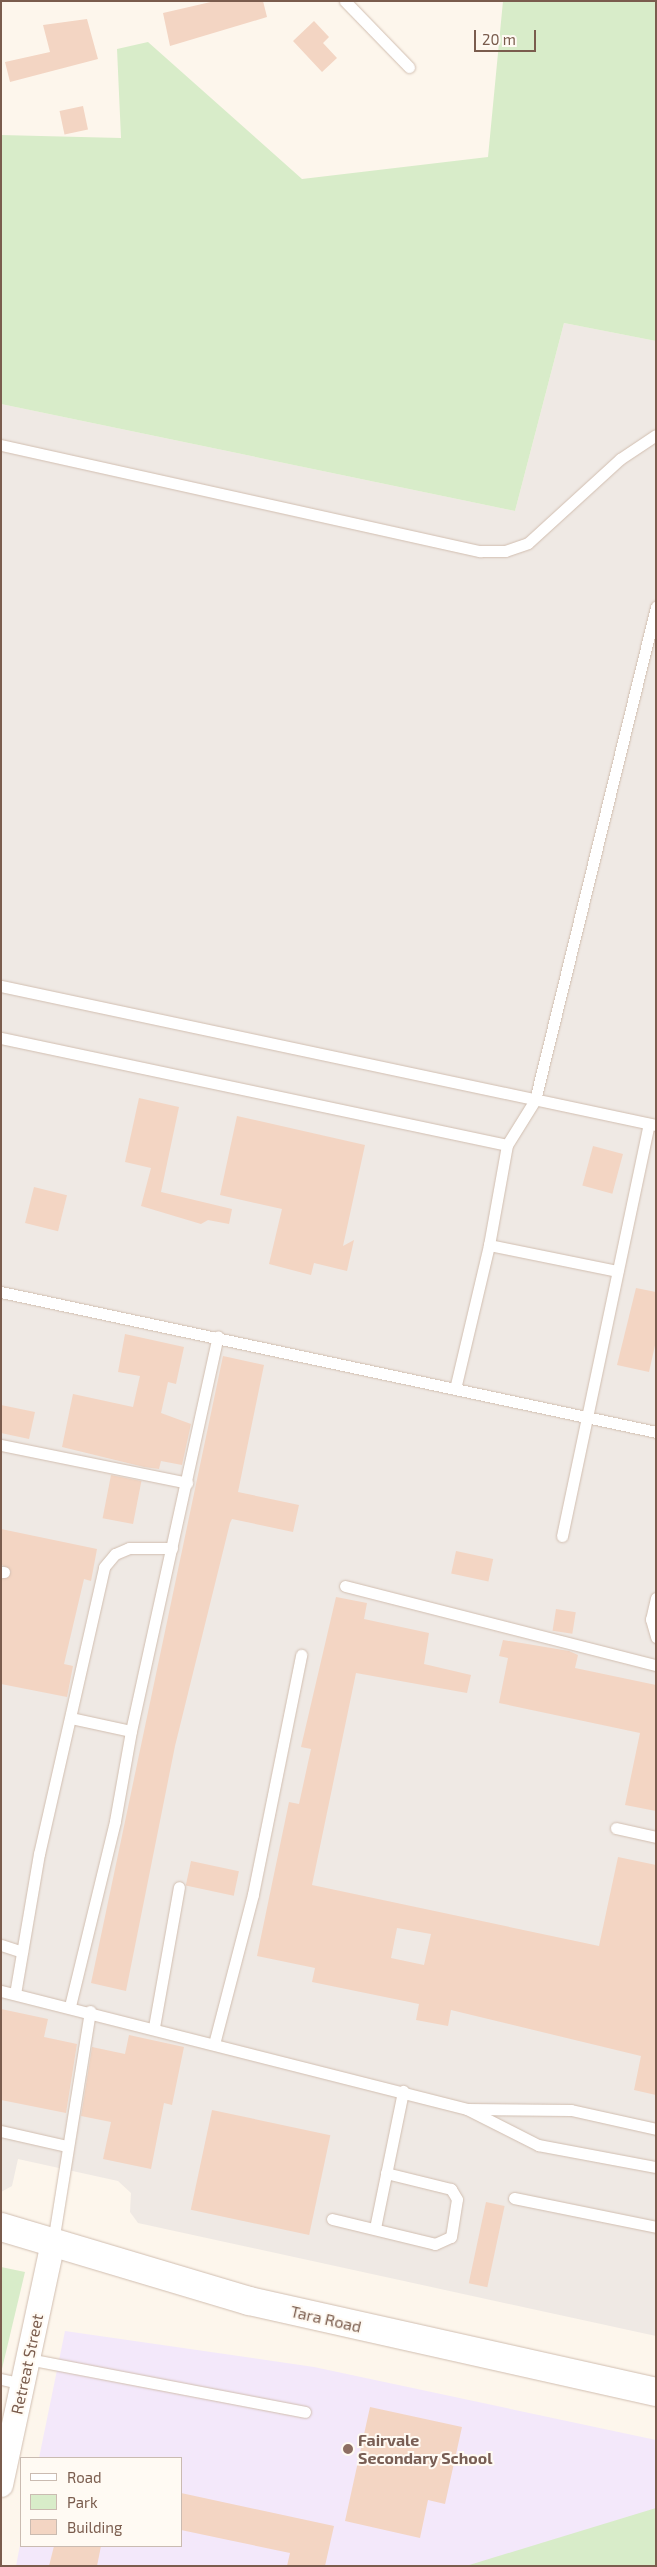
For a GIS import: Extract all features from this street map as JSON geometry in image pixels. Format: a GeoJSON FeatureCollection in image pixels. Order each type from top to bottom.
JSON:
{"type":"FeatureCollection","features":[{"type":"Feature","properties":{"kind":"street","name":"Tara Road"},"geometry":{"type":"LineString","coordinates":[[1,2227],[249,2301],[656,2392]]}},
{"type":"Feature","properties":{"kind":"street","name":"Retreat Street"},"geometry":{"type":"LineString","coordinates":[[1,2485],[12,2381],[28,2359],[53,2242]]}},
{"type":"Feature","properties":{"kind":"lane"},"geometry":{"type":"LineString","coordinates":[[345,1],[409,68]]}},
{"type":"Feature","properties":{"kind":"lane"},"geometry":{"type":"LineString","coordinates":[[1,445],[480,551],[505,551],[528,543],[620,459],[656,435]]}},
{"type":"Feature","properties":{"kind":"lane"},"geometry":{"type":"LineString","coordinates":[[455,1390],[489,1245],[507,1145],[535,1100],[656,608]]}},
{"type":"Feature","properties":{"kind":"lane"},"geometry":{"type":"LineString","coordinates":[[1,986],[652,1124],[585,1417],[562,1536]]}},
{"type":"Feature","properties":{"kind":"lane"},"geometry":{"type":"LineString","coordinates":[[1,1038],[507,1145]]}},
{"type":"Feature","properties":{"kind":"lane"},"geometry":{"type":"LineString","coordinates":[[489,1245],[617,1271]]}},
{"type":"Feature","properties":{"kind":"lane"},"geometry":{"type":"LineString","coordinates":[[1,1292],[218,1336],[455,1390],[656,1432]]}},
{"type":"Feature","properties":{"kind":"lane"},"geometry":{"type":"LineString","coordinates":[[70,2006],[115,1821],[131,1731],[218,1336]]}},
{"type":"Feature","properties":{"kind":"lane"},"geometry":{"type":"LineString","coordinates":[[1,1445],[187,1483]]}},
{"type":"Feature","properties":{"kind":"lane"},"geometry":{"type":"LineString","coordinates":[[16,1994],[39,1854],[104,1567],[116,1554],[129,1548],[172,1548]]}},
{"type":"Feature","properties":{"kind":"lane"},"geometry":{"type":"LineString","coordinates":[[345,1586],[656,1665]]}},
{"type":"Feature","properties":{"kind":"lane"},"geometry":{"type":"LineString","coordinates":[[656,1598],[651,1619],[656,1636]]}},
{"type":"Feature","properties":{"kind":"lane"},"geometry":{"type":"LineString","coordinates":[[214,2044],[253,1894],[301,1656]]}},
{"type":"Feature","properties":{"kind":"lane"},"geometry":{"type":"LineString","coordinates":[[71,1718],[131,1731]]}},
{"type":"Feature","properties":{"kind":"lane"},"geometry":{"type":"LineString","coordinates":[[616,1828],[656,1837]]}},
{"type":"Feature","properties":{"kind":"lane"},"geometry":{"type":"LineString","coordinates":[[154,2027],[178,1887]]}},
{"type":"Feature","properties":{"kind":"lane"},"geometry":{"type":"LineString","coordinates":[[1,1945],[22,1952]]}},
{"type":"Feature","properties":{"kind":"lane"},"geometry":{"type":"LineString","coordinates":[[1,1991],[70,2006],[403,2091],[467,2110],[538,2145],[656,2167]]}},
{"type":"Feature","properties":{"kind":"lane"},"geometry":{"type":"LineString","coordinates":[[53,2242],[90,2011]]}},
{"type":"Feature","properties":{"kind":"lane"},"geometry":{"type":"LineString","coordinates":[[375,2228],[403,2091]]}},
{"type":"Feature","properties":{"kind":"lane"},"geometry":{"type":"LineString","coordinates":[[467,2110],[571,2110],[656,2129]]}},
{"type":"Feature","properties":{"kind":"lane"},"geometry":{"type":"LineString","coordinates":[[1,2131],[67,2146]]}},
{"type":"Feature","properties":{"kind":"lane"},"geometry":{"type":"LineString","coordinates":[[332,2219],[440,2244],[451,2237],[457,2200],[451,2190],[386,2173]]}},
{"type":"Feature","properties":{"kind":"lane"},"geometry":{"type":"LineString","coordinates":[[514,2198],[656,2227]]}},
{"type":"Feature","properties":{"kind":"lane"},"geometry":{"type":"LineString","coordinates":[[28,2359],[305,2412]]}},
{"type":"Feature","properties":{"kind":"shaded area"},"geometry":{"type":"Polygon","coordinates":[[[564,323],[656,341],[656,2336],[138,2223],[130,2212],[131,2193],[118,2181],[18,2159],[12,2186],[1,2192],[1,404],[515,511],[564,323]]]}},
{"type":"Feature","properties":{"kind":"shaded area","name":"Fairvale Secondary School"},"geometry":{"type":"Polygon","coordinates":[[[65,2331],[314,2367],[656,2440],[656,2566],[16,2566],[20,2545],[20,2547],[182,2547],[182,2457],[39,2457],[65,2331]]]}},
{"type":"Feature","properties":{"kind":"green space"},"geometry":{"type":"Polygon","coordinates":[[[503,1],[656,1],[656,341],[564,323],[515,511],[1,404],[1,135],[121,138],[117,49],[148,42],[302,179],[488,157],[503,1]]]}},
{"type":"Feature","properties":{"kind":"green space"},"geometry":{"type":"Polygon","coordinates":[[[1,2267],[25,2272],[1,2373],[1,2267]]]}},
{"type":"Feature","properties":{"kind":"green space"},"geometry":{"type":"Polygon","coordinates":[[[656,2508],[656,2566],[466,2566],[656,2508]]]}},
{"type":"Feature","properties":{"kind":"building"},"geometry":{"type":"Polygon","coordinates":[[[215,1],[263,1],[267,17],[170,46],[163,13],[215,1]]]}},
{"type":"Feature","properties":{"kind":"building"},"geometry":{"type":"Polygon","coordinates":[[[87,19],[98,59],[10,82],[5,62],[50,52],[43,25],[87,19]]]}},
{"type":"Feature","properties":{"kind":"building"},"geometry":{"type":"Polygon","coordinates":[[[314,21],[329,37],[323,43],[337,58],[322,72],[293,41],[314,21]]]}},
{"type":"Feature","properties":{"kind":"building"},"geometry":{"type":"Polygon","coordinates":[[[83,106],[88,129],[65,134],[60,111],[83,106]]]}},
{"type":"Feature","properties":{"kind":"building"},"geometry":{"type":"Polygon","coordinates":[[[139,1098],[179,1107],[161,1192],[232,1209],[229,1224],[208,1220],[201,1224],[141,1206],[151,1168],[125,1162],[139,1098]]]}},
{"type":"Feature","properties":{"kind":"building"},"geometry":{"type":"Polygon","coordinates":[[[237,1116],[365,1145],[343,1246],[354,1240],[347,1271],[314,1263],[311,1275],[269,1264],[282,1209],[220,1195],[237,1116]]]}},
{"type":"Feature","properties":{"kind":"building"},"geometry":{"type":"Polygon","coordinates":[[[593,1146],[623,1154],[612,1194],[582,1186],[593,1146]]]}},
{"type":"Feature","properties":{"kind":"building"},"geometry":{"type":"Polygon","coordinates":[[[34,1187],[67,1195],[58,1231],[25,1223],[34,1187]]]}},
{"type":"Feature","properties":{"kind":"building"},"geometry":{"type":"Polygon","coordinates":[[[636,1288],[656,1292],[656,1341],[649,1372],[617,1365],[636,1288]]]}},
{"type":"Feature","properties":{"kind":"building"},"geometry":{"type":"Polygon","coordinates":[[[125,1334],[184,1347],[176,1384],[168,1382],[161,1413],[191,1424],[182,1465],[161,1461],[159,1469],[144,1467],[62,1447],[73,1394],[133,1407],[140,1376],[118,1372],[125,1334]]]}},
{"type":"Feature","properties":{"kind":"building"},"geometry":{"type":"Polygon","coordinates":[[[223,1356],[264,1365],[238,1492],[299,1505],[293,1532],[232,1519],[230,1523],[175,1746],[126,1991],[91,1983],[223,1356]]]}},
{"type":"Feature","properties":{"kind":"building"},"geometry":{"type":"Polygon","coordinates":[[[1,1405],[35,1412],[29,1439],[1,1433],[1,1405]]]}},
{"type":"Feature","properties":{"kind":"building"},"geometry":{"type":"Polygon","coordinates":[[[111,1475],[141,1481],[133,1524],[103,1518],[111,1475]]]}},
{"type":"Feature","properties":{"kind":"building"},"geometry":{"type":"Polygon","coordinates":[[[1,1529],[97,1549],[91,1581],[84,1579],[64,1664],[73,1666],[67,1697],[1,1684],[1,1580],[11,1572],[1,1564],[1,1529]]]}},
{"type":"Feature","properties":{"kind":"building"},"geometry":{"type":"Polygon","coordinates":[[[456,1551],[493,1559],[488,1581],[451,1573],[456,1551]]]}},
{"type":"Feature","properties":{"kind":"building"},"geometry":{"type":"Polygon","coordinates":[[[336,1597],[367,1603],[364,1619],[429,1633],[424,1664],[471,1675],[467,1693],[356,1673],[312,1885],[599,1946],[618,1857],[656,1865],[656,2095],[634,2090],[641,2056],[451,2010],[448,2026],[416,2020],[419,2004],[312,1982],[315,1968],[257,1956],[289,1802],[299,1804],[311,1749],[301,1747],[336,1597]],[[397,1928],[391,1958],[424,1965],[431,1934],[397,1928]]]}},
{"type":"Feature","properties":{"kind":"building"},"geometry":{"type":"Polygon","coordinates":[[[556,1609],[576,1612],[572,1634],[553,1631],[556,1609]]]}},
{"type":"Feature","properties":{"kind":"building"},"geometry":{"type":"Polygon","coordinates":[[[503,1640],[569,1651],[578,1655],[575,1668],[656,1685],[656,1811],[625,1805],[640,1733],[499,1703],[508,1658],[499,1656],[503,1640]]]}},
{"type":"Feature","properties":{"kind":"building"},"geometry":{"type":"Polygon","coordinates":[[[191,1861],[239,1871],[234,1896],[186,1885],[191,1861]]]}},
{"type":"Feature","properties":{"kind":"building"},"geometry":{"type":"Polygon","coordinates":[[[1,2009],[48,2019],[44,2037],[77,2044],[66,2113],[1,2100],[1,2009]]]}},
{"type":"Feature","properties":{"kind":"building"},"geometry":{"type":"Polygon","coordinates":[[[129,2035],[184,2047],[172,2105],[164,2103],[151,2169],[103,2159],[111,2122],[81,2116],[92,2047],[125,2054],[129,2035]]]}},
{"type":"Feature","properties":{"kind":"building"},"geometry":{"type":"Polygon","coordinates":[[[212,2110],[330,2135],[309,2235],[191,2210],[212,2110]]]}},
{"type":"Feature","properties":{"kind":"building"},"geometry":{"type":"Polygon","coordinates":[[[486,2202],[505,2206],[487,2287],[469,2283],[486,2202]]]}},
{"type":"Feature","properties":{"kind":"building"},"geometry":{"type":"Polygon","coordinates":[[[370,2407],[462,2427],[445,2504],[428,2500],[420,2538],[345,2521],[370,2407]]]}},
{"type":"Feature","properties":{"kind":"building"},"geometry":{"type":"Polygon","coordinates":[[[182,2493],[334,2526],[325,2566],[287,2566],[290,2553],[182,2530],[182,2493]]]}},
{"type":"Feature","properties":{"kind":"building"},"geometry":{"type":"Polygon","coordinates":[[[54,2547],[101,2547],[97,2566],[49,2566],[54,2547]]]}},
{"type":"Feature","properties":{"kind":"place","name":"Fairvale Secondary School"},"geometry":{"type":"Point","coordinates":[348,2449]}}]}
